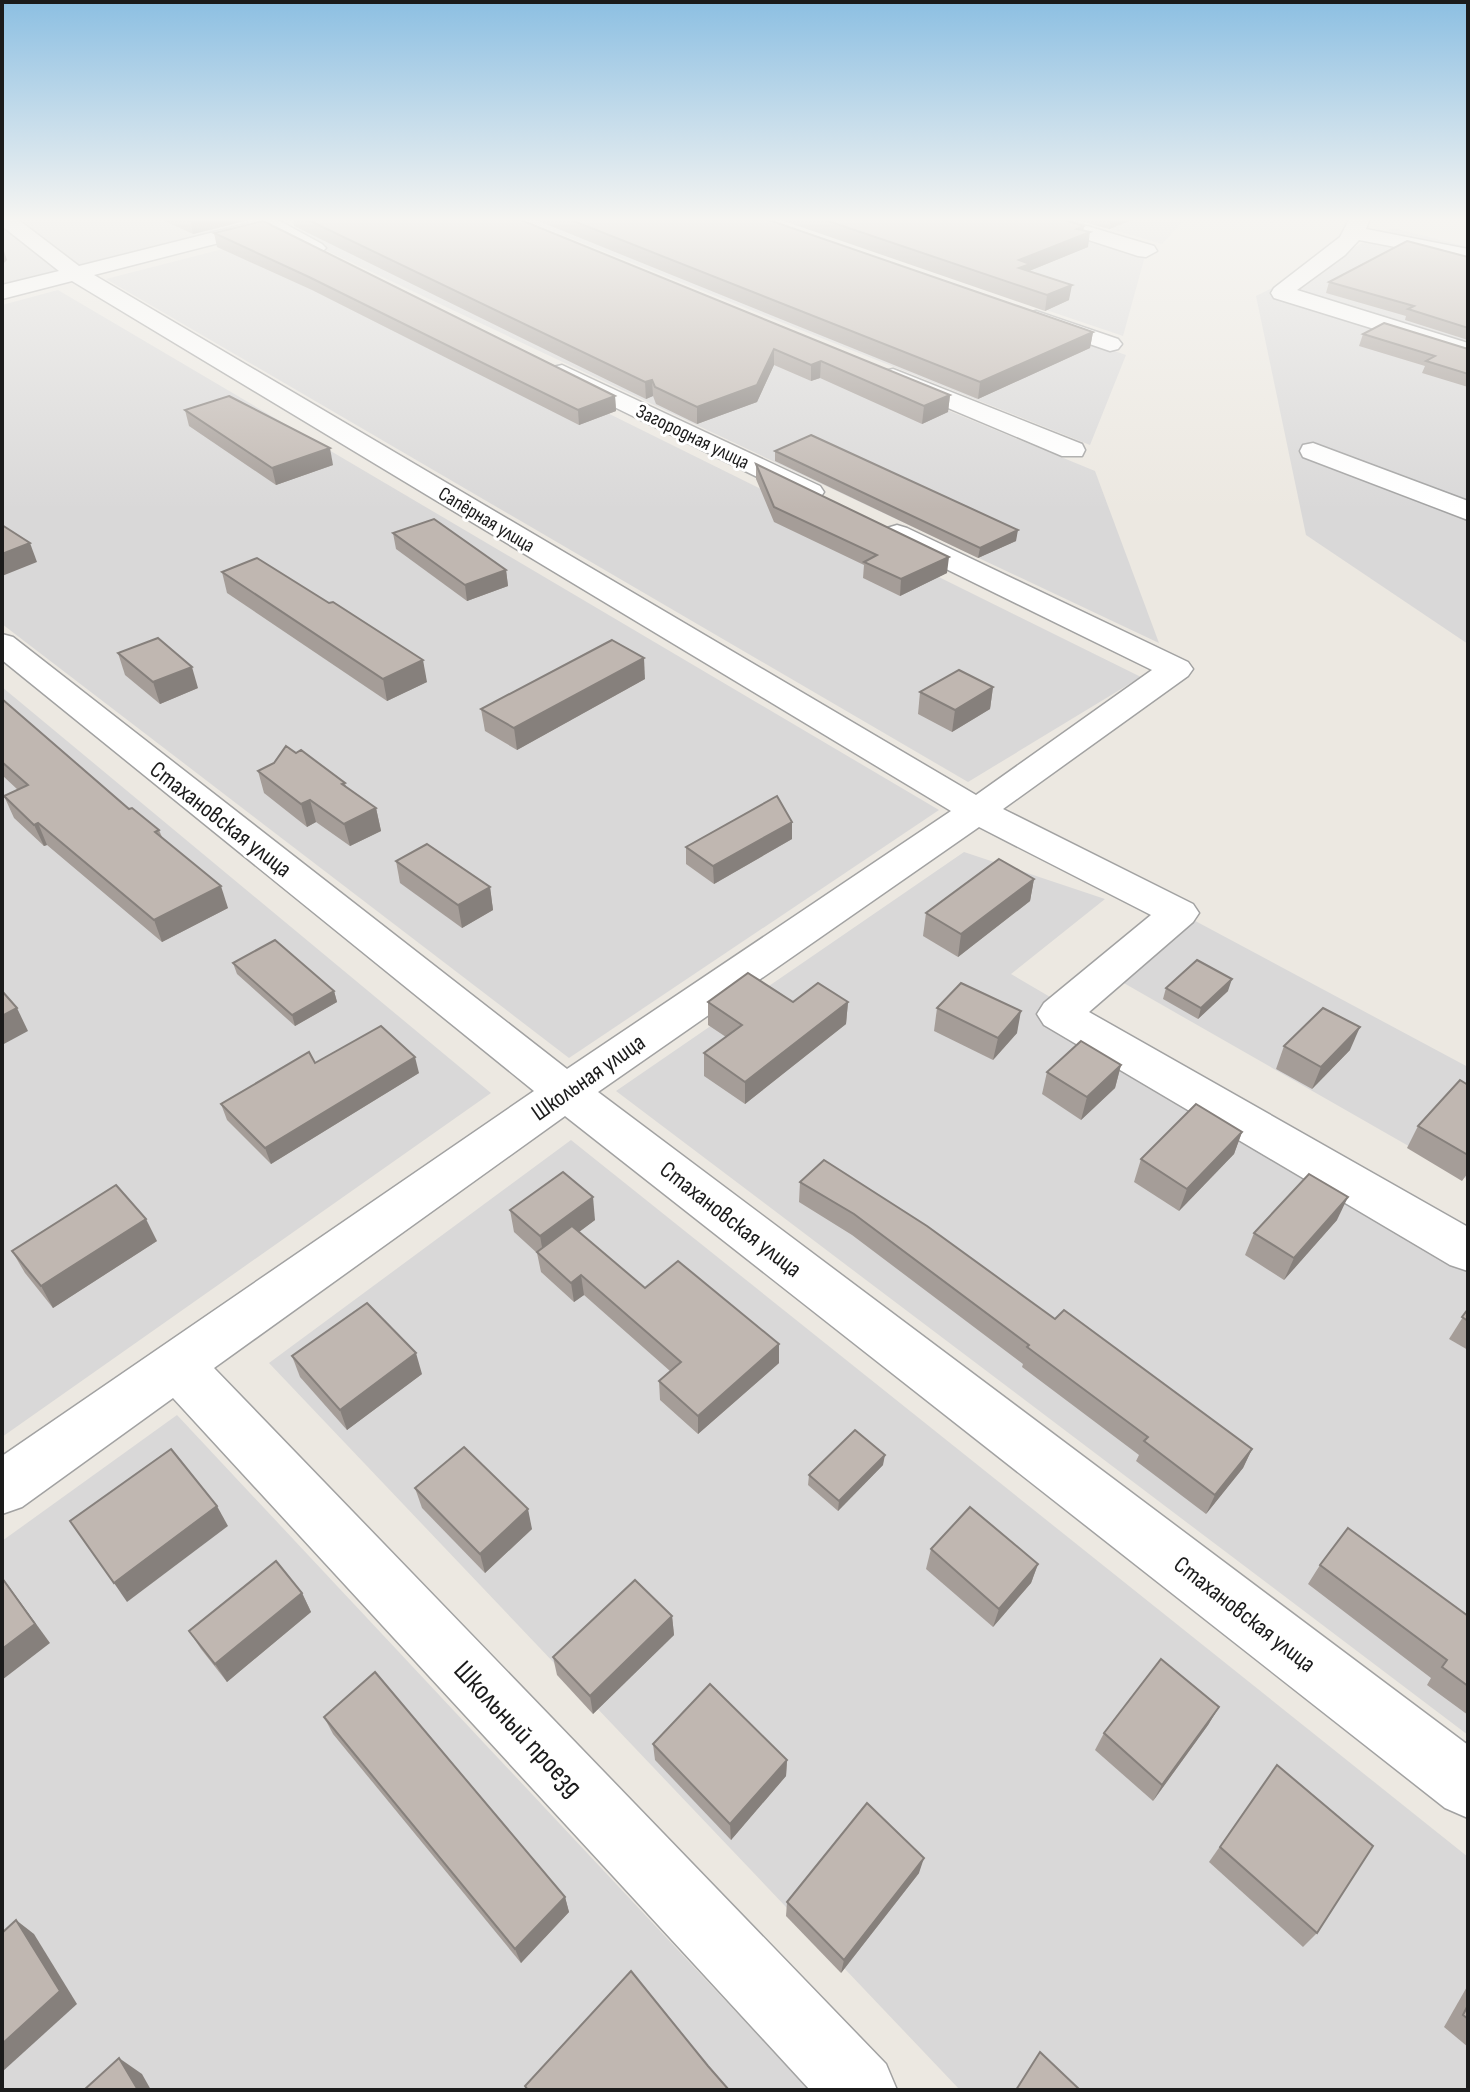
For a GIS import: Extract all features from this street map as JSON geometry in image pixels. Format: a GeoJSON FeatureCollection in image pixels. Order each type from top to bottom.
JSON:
{"type":"FeatureCollection","features":[{"type":"Feature","properties":{"kind":"street","name":"Сапёрная улица"},"geometry":{"type":"LineString","coordinates":[[146,316],[977,811]]}},
{"type":"Feature","properties":{"kind":"street"},"geometry":{"type":"LineString","coordinates":[[1030,316],[1110,344]]}},
{"type":"Feature","properties":{"kind":"street"},"geometry":{"type":"LineString","coordinates":[[1355,316],[1468,351]]}},
{"type":"Feature","properties":{"kind":"street","name":"Загородная улица"},"geometry":{"type":"LineString","coordinates":[[536,359],[834,504]]}},
{"type":"Feature","properties":{"kind":"street"},"geometry":{"type":"LineString","coordinates":[[869,367],[1072,450]]}},
{"type":"Feature","properties":{"kind":"street"},"geometry":{"type":"LineString","coordinates":[[1313,451],[1468,511]]}},
{"type":"Feature","properties":{"kind":"street","name":"Школьная улица"},"geometry":{"type":"LineString","coordinates":[[2,1488],[566,1092],[977,811],[1176,669],[877,525]]}},
{"type":"Feature","properties":{"kind":"street","name":"Стахановская улица"},"geometry":{"type":"LineString","coordinates":[[2,644],[566,1092],[1468,1785]]}},
{"type":"Feature","properties":{"kind":"street"},"geometry":{"type":"LineString","coordinates":[[977,811],[1179,913],[1059,1014],[1468,1251]]}},
{"type":"Feature","properties":{"kind":"street","name":"Школьный проезд"},"geometry":{"type":"LineString","coordinates":[[178,1367],[860,2090]]}},
{"type":"Feature","properties":{"kind":"shaded area"},"geometry":{"type":"Polygon","coordinates":[[[2,316],[101,316],[939,810],[569,1058],[2,624],[2,316]]]}},
{"type":"Feature","properties":{"kind":"shaded area"},"geometry":{"type":"Polygon","coordinates":[[[169,316],[411,316],[1141,677],[968,782],[169,316]]]}},
{"type":"Feature","properties":{"kind":"shaded area"},"geometry":{"type":"Polygon","coordinates":[[[464,316],[717,316],[1095,471],[1159,643],[464,316]]]}},
{"type":"Feature","properties":{"kind":"shaded area"},"geometry":{"type":"Polygon","coordinates":[[[765,316],[1012,316],[1126,355],[1090,445],[765,316]]]}},
{"type":"Feature","properties":{"kind":"shaded area"},"geometry":{"type":"Polygon","coordinates":[[[1063,316],[1129,316],[1123,336],[1063,316]]]}},
{"type":"Feature","properties":{"kind":"shaded area"},"geometry":{"type":"Polygon","coordinates":[[[1260,316],[1468,316],[1468,644],[1306,535],[1260,316]]]}},
{"type":"Feature","properties":{"kind":"shaded area"},"geometry":{"type":"Polygon","coordinates":[[[2,687],[491,1093],[2,1437],[2,687]]]}},
{"type":"Feature","properties":{"kind":"shaded area"},"geometry":{"type":"Polygon","coordinates":[[[964,852],[1105,899],[1011,974],[1468,1242],[1468,1735],[616,1091],[964,852]]]}},
{"type":"Feature","properties":{"kind":"shaded area"},"geometry":{"type":"Polygon","coordinates":[[[1186,916],[1468,1067],[1468,1180],[1115,978],[1186,916]]]}},
{"type":"Feature","properties":{"kind":"shaded area"},"geometry":{"type":"Polygon","coordinates":[[[571,1140],[1468,1857],[1468,2090],[960,2090],[269,1363],[571,1140]]]}},
{"type":"Feature","properties":{"kind":"shaded area"},"geometry":{"type":"Polygon","coordinates":[[[177,1415],[809,2090],[2,2090],[2,1541],[177,1415]]]}},
{"type":"Feature","properties":{"kind":"building"},"geometry":{"type":"Polygon","coordinates":[[[387,316],[453,316],[615,396],[578,410],[387,316]]]}},
{"type":"Feature","properties":{"kind":"building"},"geometry":{"type":"Polygon","coordinates":[[[507,316],[755,316],[950,395],[924,406],[821,361],[811,365],[774,349],[757,385],[697,407],[655,387],[652,380],[645,382],[507,316]]]}},
{"type":"Feature","properties":{"kind":"building"},"geometry":{"type":"Polygon","coordinates":[[[812,316],[1046,316],[1093,332],[980,382],[812,316]]]}},
{"type":"Feature","properties":{"kind":"building"},"geometry":{"type":"Polygon","coordinates":[[[1429,316],[1468,316],[1468,328],[1429,316]]]}},
{"type":"Feature","properties":{"kind":"building"},"geometry":{"type":"Polygon","coordinates":[[[1384,323],[1468,349],[1468,374],[1426,361],[1435,356],[1363,334],[1384,323]]]}},
{"type":"Feature","properties":{"kind":"building"},"geometry":{"type":"Polygon","coordinates":[[[229,396],[330,448],[272,468],[185,410],[229,396]]]}},
{"type":"Feature","properties":{"kind":"building"},"geometry":{"type":"Polygon","coordinates":[[[811,435],[1018,530],[980,548],[775,451],[811,435]]]}},
{"type":"Feature","properties":{"kind":"building"},"geometry":{"type":"Polygon","coordinates":[[[756,464],[949,557],[901,579],[864,562],[877,555],[774,507],[756,464]]]}},
{"type":"Feature","properties":{"kind":"building"},"geometry":{"type":"Polygon","coordinates":[[[434,519],[506,570],[465,585],[393,533],[434,519]]]}},
{"type":"Feature","properties":{"kind":"building"},"geometry":{"type":"Polygon","coordinates":[[[2,525],[30,543],[2,554],[2,525]]]}},
{"type":"Feature","properties":{"kind":"building"},"geometry":{"type":"Polygon","coordinates":[[[257,558],[423,660],[383,679],[222,572],[257,558]]]}},
{"type":"Feature","properties":{"kind":"building"},"geometry":{"type":"Polygon","coordinates":[[[158,638],[192,667],[153,682],[118,653],[158,638]]]}},
{"type":"Feature","properties":{"kind":"building"},"geometry":{"type":"Polygon","coordinates":[[[612,640],[644,658],[514,728],[481,709],[612,640]]]}},
{"type":"Feature","properties":{"kind":"building"},"geometry":{"type":"Polygon","coordinates":[[[959,670],[993,687],[955,710],[920,692],[959,670]]]}},
{"type":"Feature","properties":{"kind":"building"},"geometry":{"type":"Polygon","coordinates":[[[2,699],[221,886],[154,920],[38,823],[34,825],[4,796],[28,785],[2,762],[2,699]]]}},
{"type":"Feature","properties":{"kind":"building"},"geometry":{"type":"Polygon","coordinates":[[[286,746],[296,753],[301,750],[376,808],[344,824],[310,800],[301,804],[258,771],[274,763],[286,746]]]}},
{"type":"Feature","properties":{"kind":"building"},"geometry":{"type":"Polygon","coordinates":[[[777,796],[792,822],[713,866],[686,847],[777,796]]]}},
{"type":"Feature","properties":{"kind":"building"},"geometry":{"type":"Polygon","coordinates":[[[427,844],[490,887],[458,905],[396,861],[427,844]]]}},
{"type":"Feature","properties":{"kind":"building"},"geometry":{"type":"Polygon","coordinates":[[[999,859],[1034,879],[961,934],[926,913],[999,859]]]}},
{"type":"Feature","properties":{"kind":"building"},"geometry":{"type":"Polygon","coordinates":[[[275,940],[334,991],[292,1015],[233,963],[275,940]]]}},
{"type":"Feature","properties":{"kind":"building"},"geometry":{"type":"Polygon","coordinates":[[[1197,960],[1232,979],[1201,1008],[1166,988],[1197,960]]]}},
{"type":"Feature","properties":{"kind":"building"},"geometry":{"type":"Polygon","coordinates":[[[748,973],[793,1002],[818,983],[848,1002],[745,1082],[704,1053],[742,1025],[708,1002],[748,973]]]}},
{"type":"Feature","properties":{"kind":"building"},"geometry":{"type":"Polygon","coordinates":[[[961,983],[1021,1011],[998,1038],[937,1008],[961,983]]]}},
{"type":"Feature","properties":{"kind":"building"},"geometry":{"type":"Polygon","coordinates":[[[2,991],[17,1008],[2,1016],[2,991]]]}},
{"type":"Feature","properties":{"kind":"building"},"geometry":{"type":"Polygon","coordinates":[[[1323,1008],[1360,1027],[1321,1067],[1284,1046],[1323,1008]]]}},
{"type":"Feature","properties":{"kind":"building"},"geometry":{"type":"Polygon","coordinates":[[[381,1026],[415,1057],[265,1148],[221,1104],[309,1052],[315,1063],[381,1026]]]}},
{"type":"Feature","properties":{"kind":"building"},"geometry":{"type":"Polygon","coordinates":[[[1081,1041],[1121,1065],[1087,1097],[1047,1072],[1081,1041]]]}},
{"type":"Feature","properties":{"kind":"building"},"geometry":{"type":"Polygon","coordinates":[[[1460,1080],[1468,1085],[1468,1155],[1418,1126],[1460,1080]]]}},
{"type":"Feature","properties":{"kind":"building"},"geometry":{"type":"Polygon","coordinates":[[[1196,1104],[1242,1132],[1187,1189],[1141,1159],[1196,1104]]]}},
{"type":"Feature","properties":{"kind":"building"},"geometry":{"type":"Polygon","coordinates":[[[824,1160],[927,1226],[1055,1319],[1064,1310],[1252,1449],[1215,1495],[1144,1441],[1148,1437],[1027,1347],[1029,1345],[854,1214],[800,1182],[824,1160]]]}},
{"type":"Feature","properties":{"kind":"building"},"geometry":{"type":"Polygon","coordinates":[[[563,1172],[593,1197],[540,1236],[510,1210],[563,1172]]]}},
{"type":"Feature","properties":{"kind":"building"},"geometry":{"type":"Polygon","coordinates":[[[1309,1174],[1348,1197],[1294,1258],[1254,1233],[1309,1174]]]}},
{"type":"Feature","properties":{"kind":"building"},"geometry":{"type":"Polygon","coordinates":[[[116,1185],[146,1219],[41,1286],[12,1251],[116,1185]]]}},
{"type":"Feature","properties":{"kind":"building"},"geometry":{"type":"Polygon","coordinates":[[[572,1226],[645,1288],[678,1261],[779,1344],[698,1416],[659,1381],[681,1362],[581,1275],[571,1283],[537,1252],[572,1226]]]}},
{"type":"Feature","properties":{"kind":"building"},"geometry":{"type":"Polygon","coordinates":[[[367,1303],[416,1353],[340,1410],[292,1356],[367,1303]]]}},
{"type":"Feature","properties":{"kind":"building"},"geometry":{"type":"Polygon","coordinates":[[[855,1430],[885,1455],[839,1501],[809,1475],[855,1430]]]}},
{"type":"Feature","properties":{"kind":"building"},"geometry":{"type":"Polygon","coordinates":[[[464,1447],[528,1509],[480,1554],[415,1488],[464,1447]]]}},
{"type":"Feature","properties":{"kind":"building"},"geometry":{"type":"Polygon","coordinates":[[[171,1449],[217,1506],[114,1583],[70,1521],[171,1449]]]}},
{"type":"Feature","properties":{"kind":"building"},"geometry":{"type":"Polygon","coordinates":[[[970,1507],[1038,1564],[999,1609],[931,1549],[970,1507]]]}},
{"type":"Feature","properties":{"kind":"building"},"geometry":{"type":"Polygon","coordinates":[[[1348,1528],[1468,1616],[1468,1686],[1442,1667],[1447,1660],[1320,1565],[1348,1528]]]}},
{"type":"Feature","properties":{"kind":"building"},"geometry":{"type":"Polygon","coordinates":[[[276,1561],[302,1593],[215,1664],[189,1631],[276,1561]]]}},
{"type":"Feature","properties":{"kind":"building"},"geometry":{"type":"Polygon","coordinates":[[[2,1578],[35,1624],[2,1649],[2,1578]]]}},
{"type":"Feature","properties":{"kind":"building"},"geometry":{"type":"Polygon","coordinates":[[[635,1580],[672,1616],[590,1696],[553,1657],[635,1580]]]}},
{"type":"Feature","properties":{"kind":"building"},"geometry":{"type":"Polygon","coordinates":[[[1161,1659],[1219,1707],[1162,1785],[1104,1733],[1161,1659]]]}},
{"type":"Feature","properties":{"kind":"building"},"geometry":{"type":"Polygon","coordinates":[[[375,1672],[565,1897],[515,1949],[324,1717],[375,1672]]]}},
{"type":"Feature","properties":{"kind":"building"},"geometry":{"type":"Polygon","coordinates":[[[710,1684],[787,1760],[730,1824],[653,1744],[710,1684]]]}},
{"type":"Feature","properties":{"kind":"building"},"geometry":{"type":"Polygon","coordinates":[[[1277,1765],[1373,1846],[1317,1933],[1220,1847],[1277,1765]]]}},
{"type":"Feature","properties":{"kind":"building"},"geometry":{"type":"Polygon","coordinates":[[[867,1803],[924,1858],[844,1960],[787,1902],[867,1803]]]}},
{"type":"Feature","properties":{"kind":"building"},"geometry":{"type":"Polygon","coordinates":[[[16,1920],[60,1991],[2,2044],[2,1933],[16,1920]]]}},
{"type":"Feature","properties":{"kind":"building"},"geometry":{"type":"Polygon","coordinates":[[[631,1971],[729,2090],[528,2090],[525,2086],[631,1971]]]}},
{"type":"Feature","properties":{"kind":"building"},"geometry":{"type":"Polygon","coordinates":[[[1040,2052],[1080,2090],[1016,2090],[1040,2052]]]}},
{"type":"Feature","properties":{"kind":"building"},"geometry":{"type":"Polygon","coordinates":[[[119,2058],[138,2090],[84,2090],[119,2058]]]}}]}
